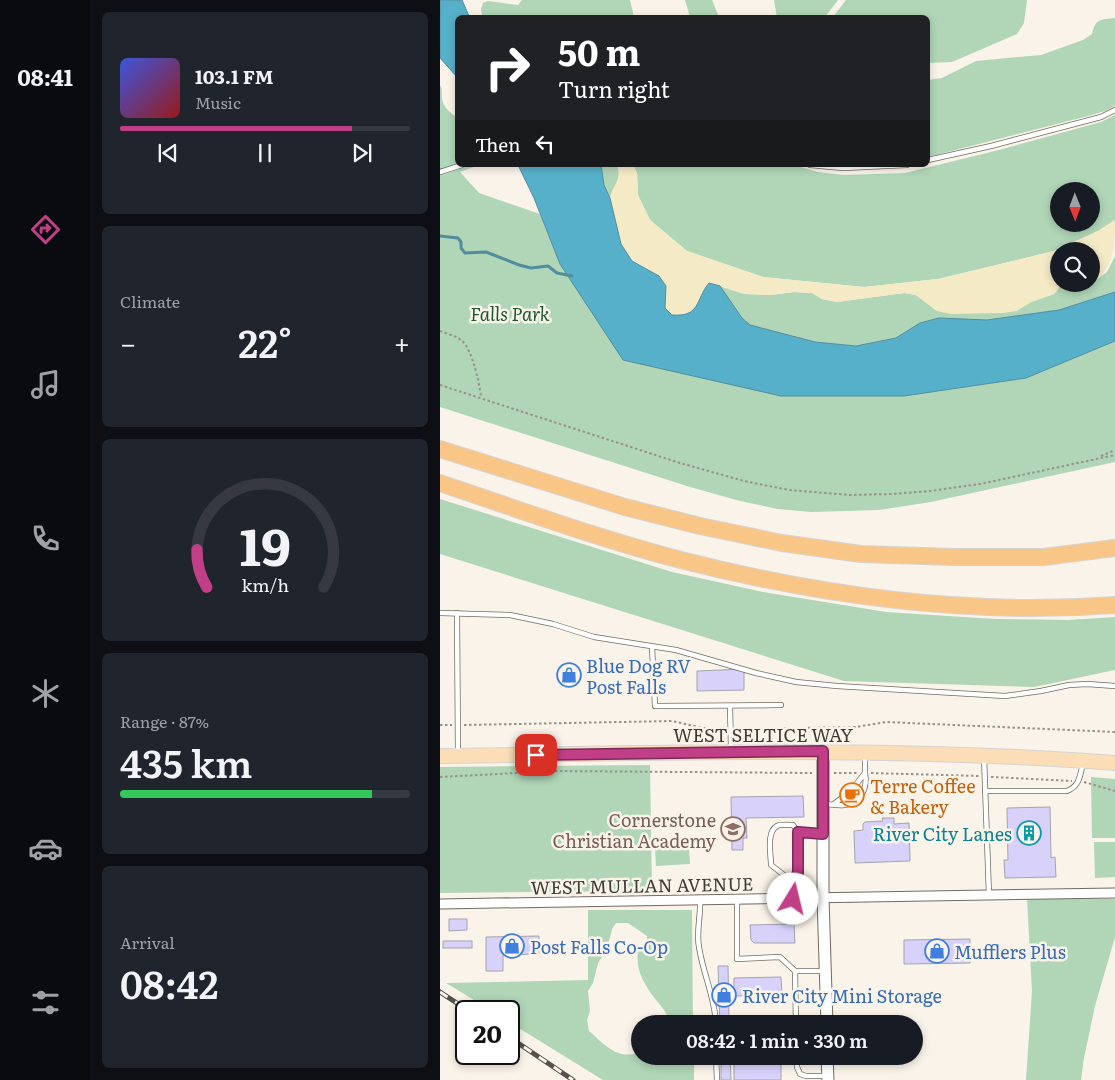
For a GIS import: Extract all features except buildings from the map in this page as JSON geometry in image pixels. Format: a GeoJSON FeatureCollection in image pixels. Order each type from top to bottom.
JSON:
{"type":"FeatureCollection","features":[{"type":"Feature","properties":{"kind":"highway"},"geometry":{"type":"LineString","coordinates":[[440,447],[625,507],[700,526],[782,543],[861,554],[954,557],[1044,557],[1115,548]]}},
{"type":"Feature","properties":{"kind":"highway"},"geometry":{"type":"LineString","coordinates":[[440,483],[590,533]]}},
{"type":"Feature","properties":{"kind":"highway"},"geometry":{"type":"LineString","coordinates":[[440,490],[680,559],[797,585],[861,596],[998,607],[1044,608],[1115,605]]}},
{"type":"Feature","properties":{"kind":"main road","name":"WEST SELTICE WAY"},"geometry":{"type":"LineString","coordinates":[[440,756],[823,751],[984,756],[1115,763]]}},
{"type":"Feature","properties":{"kind":"street"},"geometry":{"type":"LineString","coordinates":[[823,751],[823,773],[828,804],[823,834],[827,1015]]}},
{"type":"Feature","properties":{"kind":"street","name":"WEST MULLAN AVENUE"},"geometry":{"type":"LineString","coordinates":[[440,904],[1115,893]]}},
{"type":"Feature","properties":{"kind":"street"},"geometry":{"type":"LineString","coordinates":[[827,1065],[828,1078]]}},
{"type":"Feature","properties":{"kind":"lane"},"geometry":{"type":"LineString","coordinates":[[930,160],[1101,117],[1115,110]]}},
{"type":"Feature","properties":{"kind":"lane"},"geometry":{"type":"LineString","coordinates":[[440,172],[456,167]]}},
{"type":"Feature","properties":{"kind":"lane"},"geometry":{"type":"LineString","coordinates":[[832,167],[865,167]]}},
{"type":"Feature","properties":{"kind":"lane"},"geometry":{"type":"LineString","coordinates":[[440,613],[510,615],[553,624],[594,637],[676,650],[756,673],[796,682],[1005,696],[1078,684],[1115,686]]}},
{"type":"Feature","properties":{"kind":"lane"},"geometry":{"type":"LineString","coordinates":[[457,613],[458,756]]}},
{"type":"Feature","properties":{"kind":"lane"},"geometry":{"type":"LineString","coordinates":[[652,647],[655,706],[781,705]]}},
{"type":"Feature","properties":{"kind":"lane"},"geometry":{"type":"LineString","coordinates":[[730,706],[731,752]]}},
{"type":"Feature","properties":{"kind":"lane"},"geometry":{"type":"LineString","coordinates":[[828,804],[842,805],[859,799],[867,782],[865,752]]}},
{"type":"Feature","properties":{"kind":"lane"},"geometry":{"type":"LineString","coordinates":[[984,756],[989,895]]}},
{"type":"Feature","properties":{"kind":"lane"},"geometry":{"type":"LineString","coordinates":[[986,791],[1067,791],[1074,788],[1079,781],[1083,761]]}},
{"type":"Feature","properties":{"kind":"lane"},"geometry":{"type":"LineString","coordinates":[[828,804],[851,791],[865,773]]}},
{"type":"Feature","properties":{"kind":"lane"},"geometry":{"type":"LineString","coordinates":[[793,882],[771,865],[771,839],[773,831],[779,825],[793,825],[798,832],[798,873],[793,882],[793,899]]}},
{"type":"Feature","properties":{"kind":"lane"},"geometry":{"type":"LineString","coordinates":[[798,832],[823,834]]}},
{"type":"Feature","properties":{"kind":"lane"},"geometry":{"type":"LineString","coordinates":[[700,900],[698,938],[702,962],[712,993],[715,1015]]}},
{"type":"Feature","properties":{"kind":"lane"},"geometry":{"type":"LineString","coordinates":[[736,900],[737,959],[780,957],[795,971],[826,971]]}},
{"type":"Feature","properties":{"kind":"lane"},"geometry":{"type":"LineString","coordinates":[[795,971],[796,1015]]}},
{"type":"Feature","properties":{"kind":"lane"},"geometry":{"type":"LineString","coordinates":[[716,1065],[717,1080]]}},
{"type":"Feature","properties":{"kind":"lane"},"geometry":{"type":"LineString","coordinates":[[797,1065],[800,1074],[828,1078]]}},
{"type":"Feature","properties":{"kind":"path"},"geometry":{"type":"LineString","coordinates":[[440,332],[463,341],[468,348],[473,360],[480,397]]}},
{"type":"Feature","properties":{"kind":"path"},"geometry":{"type":"LineString","coordinates":[[440,385],[680,463],[744,481],[789,490],[850,495],[920,492],[980,484],[1115,455]]}},
{"type":"Feature","properties":{"kind":"path"},"geometry":{"type":"LineString","coordinates":[[1098,458],[1115,450]]}},
{"type":"Feature","properties":{"kind":"path"},"geometry":{"type":"LineString","coordinates":[[440,725],[672,721],[703,728],[730,729],[856,727],[886,722],[1115,732]]}},
{"type":"Feature","properties":{"kind":"path"},"geometry":{"type":"LineString","coordinates":[[440,777],[555,771],[865,773],[1079,781],[1115,791]]}},
{"type":"Feature","properties":{"kind":"green space"},"geometry":{"type":"Polygon","coordinates":[[[522,0],[630,0],[634,15],[482,15],[483,3],[488,1],[518,5],[522,0]]]}},
{"type":"Feature","properties":{"kind":"green space"},"geometry":{"type":"Polygon","coordinates":[[[685,0],[712,0],[718,15],[689,15],[685,0]]]}},
{"type":"Feature","properties":{"kind":"green space"},"geometry":{"type":"Polygon","coordinates":[[[774,0],[838,0],[827,15],[776,15],[774,0]]]}},
{"type":"Feature","properties":{"kind":"green space"},"geometry":{"type":"Polygon","coordinates":[[[846,0],[1027,0],[1024,23],[1017,34],[952,62],[930,63],[930,15],[835,15],[846,0]]]}},
{"type":"Feature","properties":{"kind":"green space"},"geometry":{"type":"Polygon","coordinates":[[[1115,18],[1115,106],[1088,116],[930,156],[930,80],[942,78],[976,61],[1041,55],[1083,40],[1092,34],[1097,22],[1115,18]]]}},
{"type":"Feature","properties":{"kind":"green space","name":"Falls Park"},"geometry":{"type":"Polygon","coordinates":[[[440,85],[445,107],[455,116],[455,167],[474,167],[460,172],[479,193],[540,214],[560,264],[781,396],[904,396],[1026,378],[1115,341],[1115,462],[931,502],[879,510],[811,512],[778,509],[740,501],[690,487],[440,407],[440,85]]]}},
{"type":"Feature","properties":{"kind":"green space"},"geometry":{"type":"Polygon","coordinates":[[[1115,115],[1115,220],[1100,230],[1100,182],[1050,182],[1050,232],[1096,232],[1074,242],[1050,242],[1050,252],[938,279],[864,287],[763,277],[687,251],[650,220],[638,195],[637,173],[634,167],[801,167],[818,172],[843,175],[905,173],[1101,122],[1115,115]]]}},
{"type":"Feature","properties":{"kind":"green space"},"geometry":{"type":"Polygon","coordinates":[[[601,167],[618,167],[619,174],[610,198],[604,185],[601,167]]]}},
{"type":"Feature","properties":{"kind":"green space"},"geometry":{"type":"Polygon","coordinates":[[[1115,256],[1115,292],[1059,310],[987,320],[939,318],[920,323],[896,338],[856,346],[815,342],[750,325],[742,318],[720,286],[745,294],[812,293],[822,299],[837,302],[904,293],[916,295],[937,311],[1016,311],[1031,302],[1056,292],[1100,292],[1100,277],[1107,272],[1115,256]]]}},
{"type":"Feature","properties":{"kind":"green space"},"geometry":{"type":"Polygon","coordinates":[[[440,499],[672,572],[763,592],[886,612],[995,619],[1068,620],[1115,617],[1115,670],[1034,687],[844,681],[440,554],[440,499]]]}},
{"type":"Feature","properties":{"kind":"green space"},"geometry":{"type":"Polygon","coordinates":[[[650,765],[652,891],[440,893],[440,767],[650,765]]]}},
{"type":"Feature","properties":{"kind":"green space"},"geometry":{"type":"Polygon","coordinates":[[[1091,777],[1115,779],[1115,838],[1092,838],[1091,777]]]}},
{"type":"Feature","properties":{"kind":"green space"},"geometry":{"type":"Polygon","coordinates":[[[1094,842],[1115,842],[1115,877],[1095,878],[1094,842]]]}},
{"type":"Feature","properties":{"kind":"green space"},"geometry":{"type":"Polygon","coordinates":[[[655,848],[689,849],[690,864],[656,866],[655,848]]]}},
{"type":"Feature","properties":{"kind":"green space"},"geometry":{"type":"Polygon","coordinates":[[[1027,899],[1115,899],[1115,937],[1095,1006],[1081,1080],[1026,1080],[1032,991],[1027,899]]]}},
{"type":"Feature","properties":{"kind":"green space"},"geometry":{"type":"Polygon","coordinates":[[[588,910],[692,910],[693,1015],[667,1015],[648,989],[639,970],[638,950],[647,943],[647,936],[628,923],[616,923],[612,929],[607,949],[598,963],[593,983],[588,991],[590,1011],[587,1020],[589,1031],[606,1046],[618,1053],[631,1054],[631,1065],[694,1065],[694,1080],[603,1080],[520,1029],[520,1000],[474,1000],[446,983],[588,980],[588,910]]]}},
{"type":"Feature","properties":{"kind":"sand"},"geometry":{"type":"Polygon","coordinates":[[[618,167],[634,167],[637,173],[638,195],[650,220],[687,251],[763,277],[864,287],[938,279],[1050,252],[1050,292],[1056,292],[1031,302],[1016,311],[951,314],[937,311],[916,295],[904,293],[837,302],[822,299],[812,293],[744,294],[709,283],[693,310],[682,315],[672,315],[665,308],[666,287],[662,279],[631,258],[621,243],[610,198],[619,174],[618,167]]]}},
{"type":"Feature","properties":{"kind":"sand"},"geometry":{"type":"Polygon","coordinates":[[[1115,220],[1113,252],[1111,260],[1100,276],[1100,242],[1074,242],[1100,232],[1100,230],[1115,220]]]}},
{"type":"Feature","properties":{"kind":"water"},"geometry":{"type":"Polygon","coordinates":[[[440,0],[462,0],[469,15],[455,15],[455,75],[440,58],[440,0]]]}},
{"type":"Feature","properties":{"kind":"water"},"geometry":{"type":"Polygon","coordinates":[[[519,167],[601,167],[604,185],[610,198],[621,244],[632,261],[659,276],[666,286],[665,308],[672,315],[681,315],[693,310],[709,283],[720,286],[742,318],[750,325],[815,342],[856,346],[896,338],[920,323],[939,318],[987,320],[1059,310],[1115,292],[1115,341],[1026,378],[904,396],[781,396],[623,360],[560,264],[534,198],[519,167]]]}},
{"type":"Feature","properties":{"kind":"waterway"},"geometry":{"type":"LineString","coordinates":[[440,236],[458,238],[461,242],[461,248],[465,253],[486,252],[519,265],[531,268],[548,266],[557,273],[572,276]]}},
{"type":"Feature","properties":{"kind":"railway"},"geometry":{"type":"LineString","coordinates":[[440,992],[455,1002]]}},
{"type":"Feature","properties":{"kind":"railway"},"geometry":{"type":"LineString","coordinates":[[520,1044],[573,1080]]}},
{"type":"Feature","properties":{"kind":"place","name":"Blue Dog RV Post Falls"},"geometry":{"type":"Point","coordinates":[569,675]}},
{"type":"Feature","properties":{"kind":"place","name":"Terre Coffee & Bakery"},"geometry":{"type":"Point","coordinates":[852,795]}},
{"type":"Feature","properties":{"kind":"place","name":"Cornerstone Christian Academy"},"geometry":{"type":"Point","coordinates":[733,829]}},
{"type":"Feature","properties":{"kind":"place","name":"River City Lanes"},"geometry":{"type":"Point","coordinates":[1029,833]}},
{"type":"Feature","properties":{"kind":"place","name":"Post Falls Co-Op"},"geometry":{"type":"Point","coordinates":[512,946]}},
{"type":"Feature","properties":{"kind":"place","name":"Mufflers Plus"},"geometry":{"type":"Point","coordinates":[937,951]}},
{"type":"Feature","properties":{"kind":"place","name":"River City Mini Storage"},"geometry":{"type":"Point","coordinates":[724,995]}},
{"type":"Feature","properties":{"kind":"route"},"geometry":{"type":"LineString","coordinates":[[536,755],[823,751],[823,834],[798,832],[798,873],[793,882],[793,899]]}}]}
